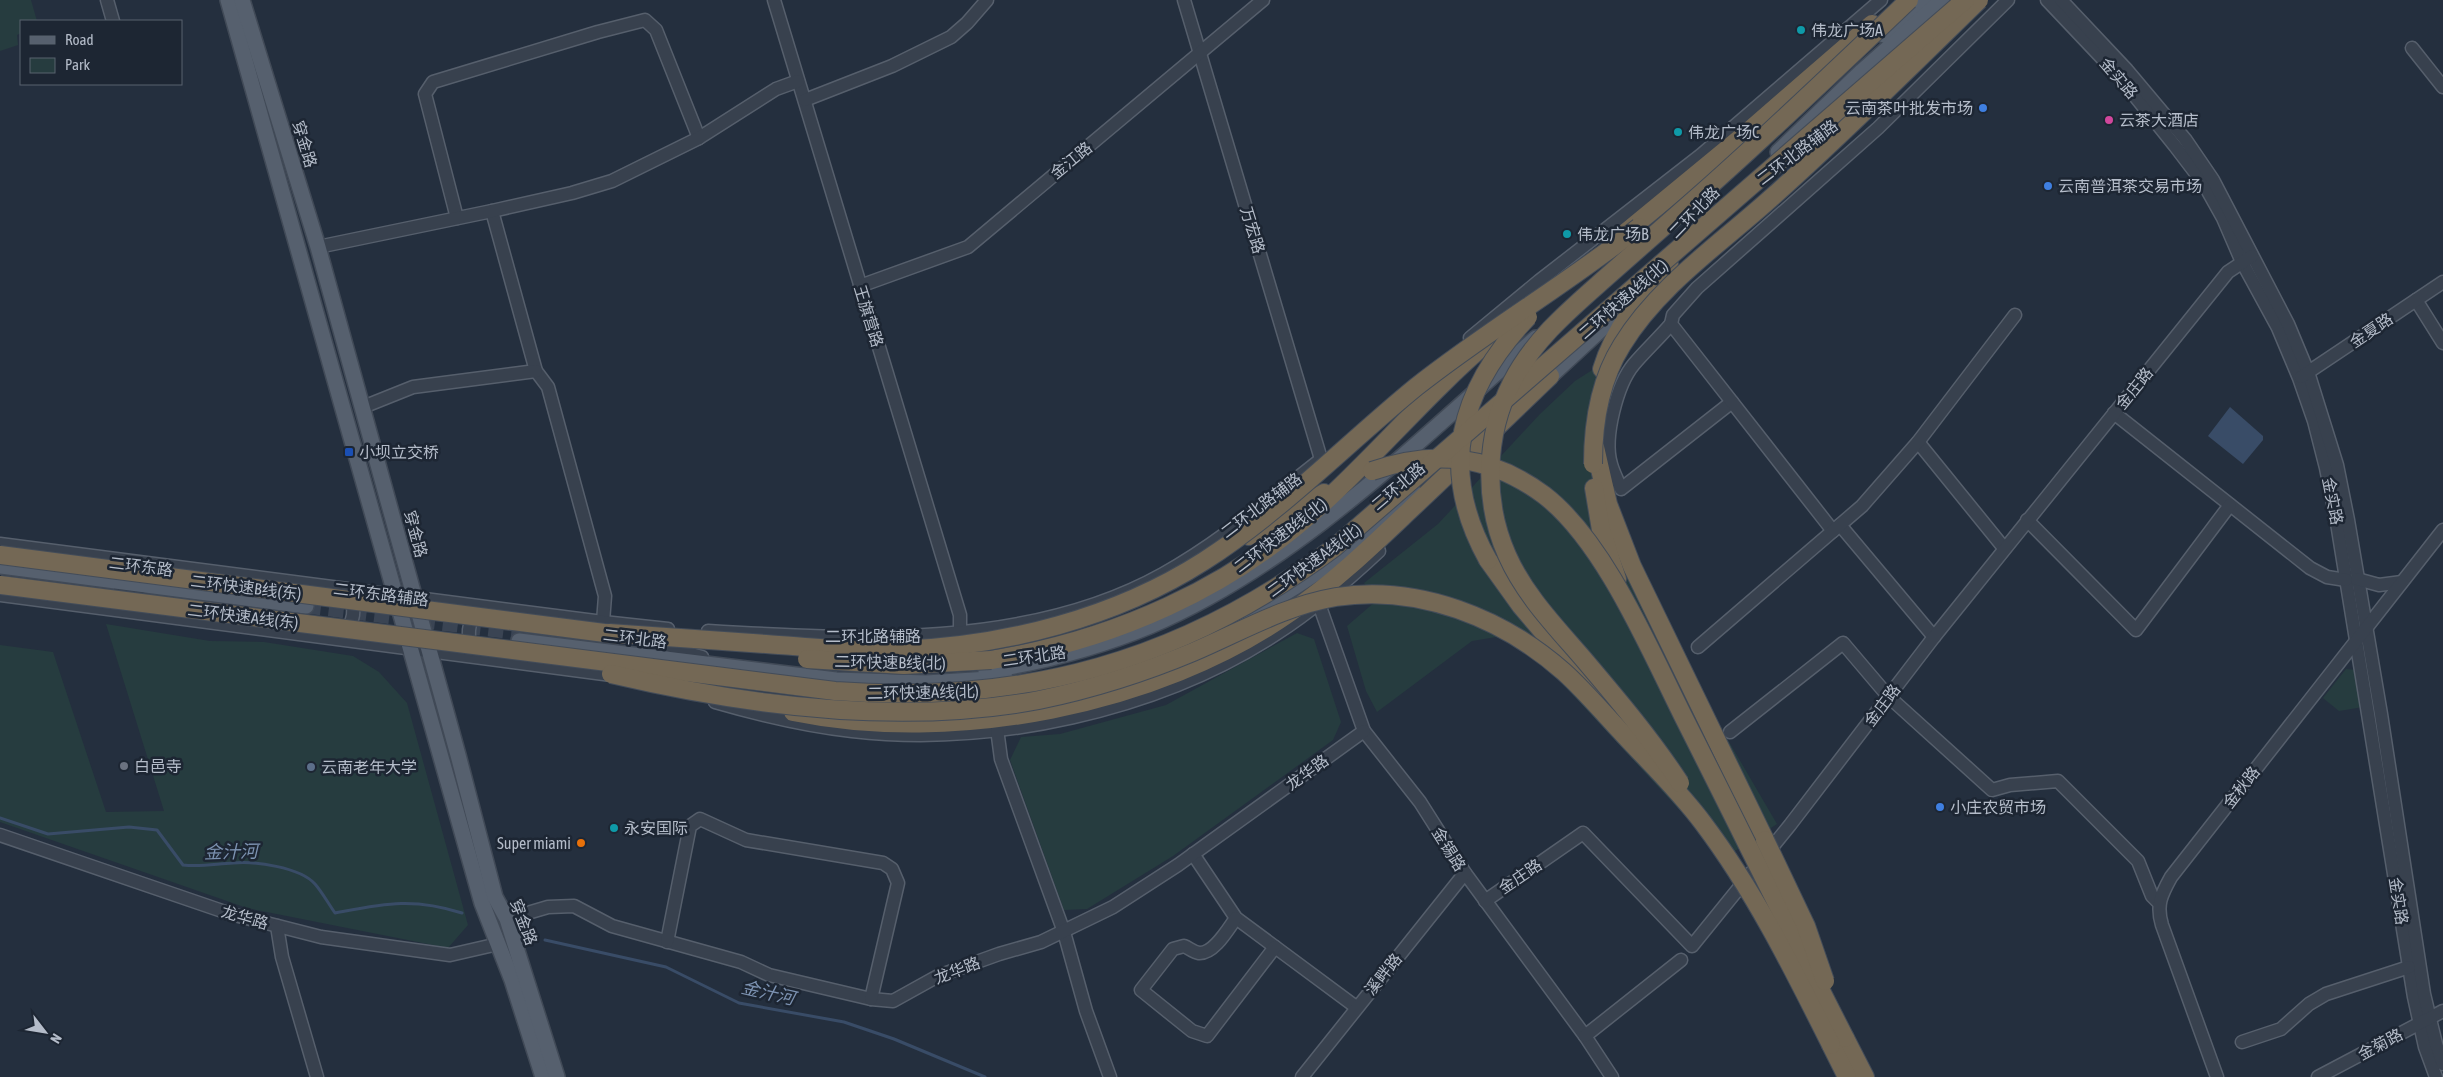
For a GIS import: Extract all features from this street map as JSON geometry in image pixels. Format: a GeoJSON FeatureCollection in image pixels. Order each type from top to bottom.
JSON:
{"type":"FeatureCollection","features":[{"type":"Feature","properties":{"kind":"highway","name":"二环快速B线(北)"},"geometry":{"type":"LineString","coordinates":[[493,613],[837,662],[897,665],[946,664],[1010,657],[1075,642],[1117,628],[1178,602],[1238,568],[1297,526],[1333,494],[1426,399],[1480,349],[1722,154],[1900,0]]}},
{"type":"Feature","properties":{"kind":"highway"},"geometry":{"type":"LineString","coordinates":[[1761,911],[1722,849],[1685,801],[1507,588],[1478,541],[1464,502],[1460,461],[1462,431],[1470,402],[1483,373],[1503,344],[1530,315],[1585,268],[1897,24],[1910,0]]}},
{"type":"Feature","properties":{"kind":"highway"},"geometry":{"type":"LineString","coordinates":[[1865,1077],[1838,1041],[1713,832],[1664,759],[1625,708],[1543,612],[1518,577],[1503,545],[1494,511],[1490,472],[1493,438],[1512,382],[1529,354],[1551,328],[1742,157],[1910,0]]}},
{"type":"Feature","properties":{"kind":"highway","name":"二环快速A线(北)"},"geometry":{"type":"LineString","coordinates":[[486,653],[811,689],[881,694],[926,694],[992,690],[1058,678],[1127,659],[1190,635],[1229,616],[1283,584],[1357,529],[1966,0]]}},
{"type":"Feature","properties":{"kind":"highway"},"geometry":{"type":"LineString","coordinates":[[1838,1041],[1641,632],[1609,556],[1594,491],[1593,451],[1596,419],[1604,386],[1615,358],[1636,325],[1664,294],[1815,157],[1978,0]]}},
{"type":"Feature","properties":{"kind":"highway"},"geometry":{"type":"LineString","coordinates":[[1702,229],[1641,298],[1614,340],[1604,361],[1597,389],[1594,426],[1595,451],[1608,504],[1632,566],[1810,935],[1833,1008],[1838,1041],[1848,1077]]}},
{"type":"Feature","properties":{"kind":"highway"},"geometry":{"type":"LineString","coordinates":[[1188,571],[1271,512],[1429,378],[1585,268]]}},
{"type":"Feature","properties":{"kind":"highway"},"geometry":{"type":"LineString","coordinates":[[486,653],[705,693],[811,716],[862,723],[920,725],[964,722],[1041,711],[1112,694],[1181,670],[1242,642],[1286,616],[1340,574],[1550,376]]}},
{"type":"Feature","properties":{"kind":"highway"},"geometry":{"type":"LineString","coordinates":[[606,628],[844,650],[900,650],[944,647],[1007,637],[1076,619],[1132,598],[1188,571],[1317,497],[1372,471],[1424,458],[1458,458],[1506,474],[1533,488],[1555,505],[1575,525],[1594,550],[1641,632]]}},
{"type":"Feature","properties":{"kind":"highway","name":"二环快速B线(东)"},"geometry":{"type":"LineString","coordinates":[[0,555],[493,613]]}},
{"type":"Feature","properties":{"kind":"highway","name":"二环快速A线(东)"},"geometry":{"type":"LineString","coordinates":[[0,585],[486,653]]}},
{"type":"Feature","properties":{"kind":"highway"},"geometry":{"type":"LineString","coordinates":[[705,693],[857,710],[926,712],[1001,706],[1062,695],[1132,675],[1183,656],[1273,615],[1308,603],[1344,596],[1395,595],[1435,602],[1468,613],[1498,626],[1532,647],[1573,680],[1685,801]]}},
{"type":"Feature","properties":{"kind":"main road","name":"穿金路"},"geometry":{"type":"LineString","coordinates":[[228,0],[479,894],[543,1077]]}},
{"type":"Feature","properties":{"kind":"main road","name":"穿金路"},"geometry":{"type":"LineString","coordinates":[[242,0],[318,247],[430,651],[495,897],[507,919],[557,1077]]}},
{"type":"Feature","properties":{"kind":"main road"},"geometry":{"type":"LineString","coordinates":[[1897,24],[1916,0]]}},
{"type":"Feature","properties":{"kind":"main road","name":"二环北路"},"geometry":{"type":"LineString","coordinates":[[701,660],[860,675],[911,676],[957,674],[1021,665],[1088,649],[1151,626],[1195,604],[1267,561],[1354,496],[1924,0]]}},
{"type":"Feature","properties":{"kind":"main road","name":"二环北路"},"geometry":{"type":"LineString","coordinates":[[520,637],[851,681],[948,682],[1060,671],[1135,655],[1186,640],[1260,608],[1329,564],[1440,474],[1550,376],[1624,309],[1816,115],[1897,24],[1942,0]]}},
{"type":"Feature","properties":{"kind":"main road"},"geometry":{"type":"LineString","coordinates":[[1897,24],[1923,20],[1973,0]]}},
{"type":"Feature","properties":{"kind":"main road","name":"二环东路"},"geometry":{"type":"LineString","coordinates":[[0,566],[120,585],[306,609]]}},
{"type":"Feature","properties":{"kind":"main road","name":"二环东路"},"geometry":{"type":"LineString","coordinates":[[0,574],[120,585]]}},
{"type":"Feature","properties":{"kind":"street"},"geometry":{"type":"LineString","coordinates":[[107,0],[113,20]]}},
{"type":"Feature","properties":{"kind":"street","name":"王旗营路"},"geometry":{"type":"LineString","coordinates":[[774,0],[960,615],[960,632]]}},
{"type":"Feature","properties":{"kind":"street"},"geometry":{"type":"LineString","coordinates":[[805,100],[892,66],[951,37],[988,0]]}},
{"type":"Feature","properties":{"kind":"street","name":"万宏路"},"geometry":{"type":"LineString","coordinates":[[1184,0],[1321,459]]}},
{"type":"Feature","properties":{"kind":"street","name":"金江路"},"geometry":{"type":"LineString","coordinates":[[860,286],[968,247],[1007,212],[1263,0]]}},
{"type":"Feature","properties":{"kind":"street","name":"二环北路辅路"},"geometry":{"type":"LineString","coordinates":[[606,628],[815,636],[908,637],[960,632],[1057,614],[1102,600],[1145,583],[1178,565],[1212,542],[1321,459],[1522,295],[1708,150],[1881,0]]}},
{"type":"Feature","properties":{"kind":"street","name":"二环北路辅路"},"geometry":{"type":"LineString","coordinates":[[1702,229],[1765,176],[1908,66],[1985,0]]}},
{"type":"Feature","properties":{"kind":"street"},"geometry":{"type":"LineString","coordinates":[[1732,402],[1622,489],[1610,463],[1610,436],[1615,403],[1622,382],[1633,365],[1671,324],[1673,315],[1697,288],[1878,128],[2008,0]]}},
{"type":"Feature","properties":{"kind":"street","name":"金实路"},"geometry":{"type":"LineString","coordinates":[[2047,0],[2118,75],[2204,184],[2247,259]]}},
{"type":"Feature","properties":{"kind":"street","name":"金实路"},"geometry":{"type":"LineString","coordinates":[[2061,0],[2102,44],[2184,139],[2209,174],[2278,328],[2304,375],[2366,631],[2381,714],[2424,1020],[2436,1077]]}},
{"type":"Feature","properties":{"kind":"street"},"geometry":{"type":"LineString","coordinates":[[2072,0],[2090,20],[2102,44]]}},
{"type":"Feature","properties":{"kind":"street"},"geometry":{"type":"LineString","coordinates":[[457,218],[425,94],[432,82],[598,32],[645,20],[656,30],[699,138]]}},
{"type":"Feature","properties":{"kind":"street"},"geometry":{"type":"LineString","coordinates":[[2412,48],[2443,86]]}},
{"type":"Feature","properties":{"kind":"street"},"geometry":{"type":"LineString","coordinates":[[318,247],[572,193],[612,180],[699,138],[776,89],[798,81]]}},
{"type":"Feature","properties":{"kind":"street"},"geometry":{"type":"LineString","coordinates":[[492,211],[536,371],[548,387],[605,596],[606,628],[636,630],[701,660]]}},
{"type":"Feature","properties":{"kind":"street","name":"金庄路"},"geometry":{"type":"LineString","coordinates":[[1485,901],[1584,833],[1692,946],[1790,825],[2004,548],[2228,272],[2247,259]]}},
{"type":"Feature","properties":{"kind":"street","name":"金夏路"},"geometry":{"type":"LineString","coordinates":[[2304,375],[2443,282]]}},
{"type":"Feature","properties":{"kind":"street"},"geometry":{"type":"LineString","coordinates":[[2416,300],[2443,342]]}},
{"type":"Feature","properties":{"kind":"street"},"geometry":{"type":"LineString","coordinates":[[1698,647],[1862,506],[1918,442],[2015,315]]}},
{"type":"Feature","properties":{"kind":"street"},"geometry":{"type":"LineString","coordinates":[[1671,324],[1732,402],[1836,528],[1934,637]]}},
{"type":"Feature","properties":{"kind":"street"},"geometry":{"type":"LineString","coordinates":[[362,407],[413,387],[536,371]]}},
{"type":"Feature","properties":{"kind":"street"},"geometry":{"type":"LineString","coordinates":[[0,595],[430,651],[486,653],[646,682],[773,717],[825,727],[916,734],[997,729],[1092,711],[1174,686],[1216,668],[1259,645],[1319,604],[1414,518],[1550,376]]}},
{"type":"Feature","properties":{"kind":"street"},"geometry":{"type":"LineString","coordinates":[[2114,413],[2310,568],[2327,577],[2352,579],[2379,585],[2402,582]]}},
{"type":"Feature","properties":{"kind":"street"},"geometry":{"type":"LineString","coordinates":[[1918,442],[2004,548]]}},
{"type":"Feature","properties":{"kind":"street"},"geometry":{"type":"LineString","coordinates":[[2027,520],[2136,630],[2230,505]]}},
{"type":"Feature","properties":{"kind":"street","name":"金秋路"},"geometry":{"type":"LineString","coordinates":[[2158,903],[2160,895],[2171,877],[2355,641],[2366,631],[2443,530]]}},
{"type":"Feature","properties":{"kind":"street","name":"二环东路辅路"},"geometry":{"type":"LineString","coordinates":[[0,544],[394,595],[493,613]]}},
{"type":"Feature","properties":{"kind":"street"},"geometry":{"type":"LineString","coordinates":[[120,585],[189,573],[222,573]]}},
{"type":"Feature","properties":{"kind":"street","name":"金实路"},"geometry":{"type":"LineString","coordinates":[[2352,579],[2355,641],[2369,713],[2409,967],[2424,1020],[2443,1064]]}},
{"type":"Feature","properties":{"kind":"street"},"geometry":{"type":"LineString","coordinates":[[120,585],[180,614],[215,623]]}},
{"type":"Feature","properties":{"kind":"street"},"geometry":{"type":"LineString","coordinates":[[327,637],[342,634],[349,627],[353,618],[354,608],[351,599],[344,592],[334,588]]}},
{"type":"Feature","properties":{"kind":"street","name":"金锡路"},"geometry":{"type":"LineString","coordinates":[[1319,604],[1364,731],[1420,802],[1465,873],[1585,1036],[1612,1077]]}},
{"type":"Feature","properties":{"kind":"street"},"geometry":{"type":"LineString","coordinates":[[486,653],[478,654],[472,647],[469,628],[472,619],[478,612],[493,613]]}},
{"type":"Feature","properties":{"kind":"street"},"geometry":{"type":"LineString","coordinates":[[1730,732],[1843,643],[1888,696],[1992,790],[2010,785],[2058,781],[2138,861],[2152,896],[2158,903],[2162,925],[2217,1077]]}},
{"type":"Feature","properties":{"kind":"street"},"geometry":{"type":"LineString","coordinates":[[596,672],[631,672],[701,660]]}},
{"type":"Feature","properties":{"kind":"street"},"geometry":{"type":"LineString","coordinates":[[997,729],[1000,759],[1064,932],[1086,1011],[1110,1077]]}},
{"type":"Feature","properties":{"kind":"street","name":"龙华路"},"geometry":{"type":"LineString","coordinates":[[507,919],[548,908],[574,906],[612,926],[740,962],[769,975],[871,999],[893,1002],[938,976],[999,954],[1041,942],[1113,907],[1193,854],[1364,731]]}},
{"type":"Feature","properties":{"kind":"street"},"geometry":{"type":"LineString","coordinates":[[667,942],[690,826],[695,820],[700,820],[746,840],[883,863],[892,869],[898,884],[871,999]]}},
{"type":"Feature","properties":{"kind":"street","name":"龙华路"},"geometry":{"type":"LineString","coordinates":[[0,835],[231,914],[339,940],[450,954],[498,944]]}},
{"type":"Feature","properties":{"kind":"street"},"geometry":{"type":"LineString","coordinates":[[1193,854],[1236,918],[1356,1007]]}},
{"type":"Feature","properties":{"kind":"street","name":"溪畔路"},"geometry":{"type":"LineString","coordinates":[[1302,1077],[1356,1007],[1465,873]]}},
{"type":"Feature","properties":{"kind":"street"},"geometry":{"type":"LineString","coordinates":[[1236,918],[1214,946],[1206,952],[1196,952],[1180,946],[1173,949],[1141,990],[1192,1031],[1207,1036],[1276,947]]}},
{"type":"Feature","properties":{"kind":"street"},"geometry":{"type":"LineString","coordinates":[[277,926],[282,957],[317,1077]]}},
{"type":"Feature","properties":{"kind":"street"},"geometry":{"type":"LineString","coordinates":[[1585,1036],[1681,960]]}},
{"type":"Feature","properties":{"kind":"street"},"geometry":{"type":"LineString","coordinates":[[2242,1042],[2281,1029],[2310,1004],[2326,994],[2409,967]]}},
{"type":"Feature","properties":{"kind":"street","name":"金菊路"},"geometry":{"type":"LineString","coordinates":[[2318,1077],[2443,1011]]}},
{"type":"Feature","properties":{"kind":"green space"},"geometry":{"type":"Polygon","coordinates":[[[0,0],[31,0],[37,20],[20,20],[20,34],[17,35],[18,45],[0,51],[0,0]]]}},
{"type":"Feature","properties":{"kind":"green space"},"geometry":{"type":"Polygon","coordinates":[[[1608,360],[1602,426],[1606,492],[1631,574],[1777,824],[1724,858],[1548,668],[1502,636],[1472,641],[1377,712],[1366,691],[1347,626],[1376,601],[1364,583],[1438,524],[1540,414],[1575,381],[1608,360]]]}},
{"type":"Feature","properties":{"kind":"green space"},"geometry":{"type":"Polygon","coordinates":[[[106,624],[210,641],[264,642],[353,656],[379,672],[407,703],[468,925],[448,948],[247,908],[0,822],[0,645],[53,652],[106,812],[164,811],[106,624]]]}},
{"type":"Feature","properties":{"kind":"green space"},"geometry":{"type":"Polygon","coordinates":[[[1297,633],[1314,639],[1341,722],[1333,740],[1173,856],[1087,909],[1064,910],[1010,760],[1021,737],[1060,734],[1166,705],[1297,633]]]}},
{"type":"Feature","properties":{"kind":"green space"},"geometry":{"type":"Polygon","coordinates":[[[2346,669],[2358,670],[2363,707],[2339,711],[2323,698],[2346,669]]]}},
{"type":"Feature","properties":{"kind":"water"},"geometry":{"type":"Polygon","coordinates":[[[2230,407],[2263,436],[2263,440],[2243,464],[2208,436],[2230,407]]]}},
{"type":"Feature","properties":{"kind":"waterway","name":"金汁河"},"geometry":{"type":"LineString","coordinates":[[0,818],[48,834],[129,827],[157,830],[183,865],[202,866],[253,863],[276,866],[299,873],[315,884],[335,913],[398,904],[428,905],[462,913]]}},
{"type":"Feature","properties":{"kind":"waterway","name":"金汁河"},"geometry":{"type":"LineString","coordinates":[[545,940],[666,967],[739,1003],[844,1022],[894,1039],[985,1077]]}},
{"type":"Feature","properties":{"kind":"tunnel"},"geometry":{"type":"LineString","coordinates":[[306,606],[520,633]]}},
{"type":"Feature","properties":{"kind":"place","name":"伟龙广场A"},"geometry":{"type":"Point","coordinates":[1801,30]}},
{"type":"Feature","properties":{"kind":"place","name":"云南茶叶批发市场"},"geometry":{"type":"Point","coordinates":[1983,108]}},
{"type":"Feature","properties":{"kind":"place","name":"云茶大酒店"},"geometry":{"type":"Point","coordinates":[2109,120]}},
{"type":"Feature","properties":{"kind":"place","name":"伟龙广场C"},"geometry":{"type":"Point","coordinates":[1678,132]}},
{"type":"Feature","properties":{"kind":"place","name":"云南普洱茶交易市场"},"geometry":{"type":"Point","coordinates":[2048,186]}},
{"type":"Feature","properties":{"kind":"place","name":"伟龙广场B"},"geometry":{"type":"Point","coordinates":[1567,234]}},
{"type":"Feature","properties":{"kind":"place","name":"小坝立交桥"},"geometry":{"type":"Point","coordinates":[349,452]}},
{"type":"Feature","properties":{"kind":"place","name":"白邑寺"},"geometry":{"type":"Point","coordinates":[124,766]}},
{"type":"Feature","properties":{"kind":"place","name":"云南老年大学"},"geometry":{"type":"Point","coordinates":[311,767]}},
{"type":"Feature","properties":{"kind":"place","name":"小庄农贸市场"},"geometry":{"type":"Point","coordinates":[1940,807]}},
{"type":"Feature","properties":{"kind":"place","name":"永安国际"},"geometry":{"type":"Point","coordinates":[614,828]}},
{"type":"Feature","properties":{"kind":"place","name":"Super miami"},"geometry":{"type":"Point","coordinates":[581,843]}}]}
